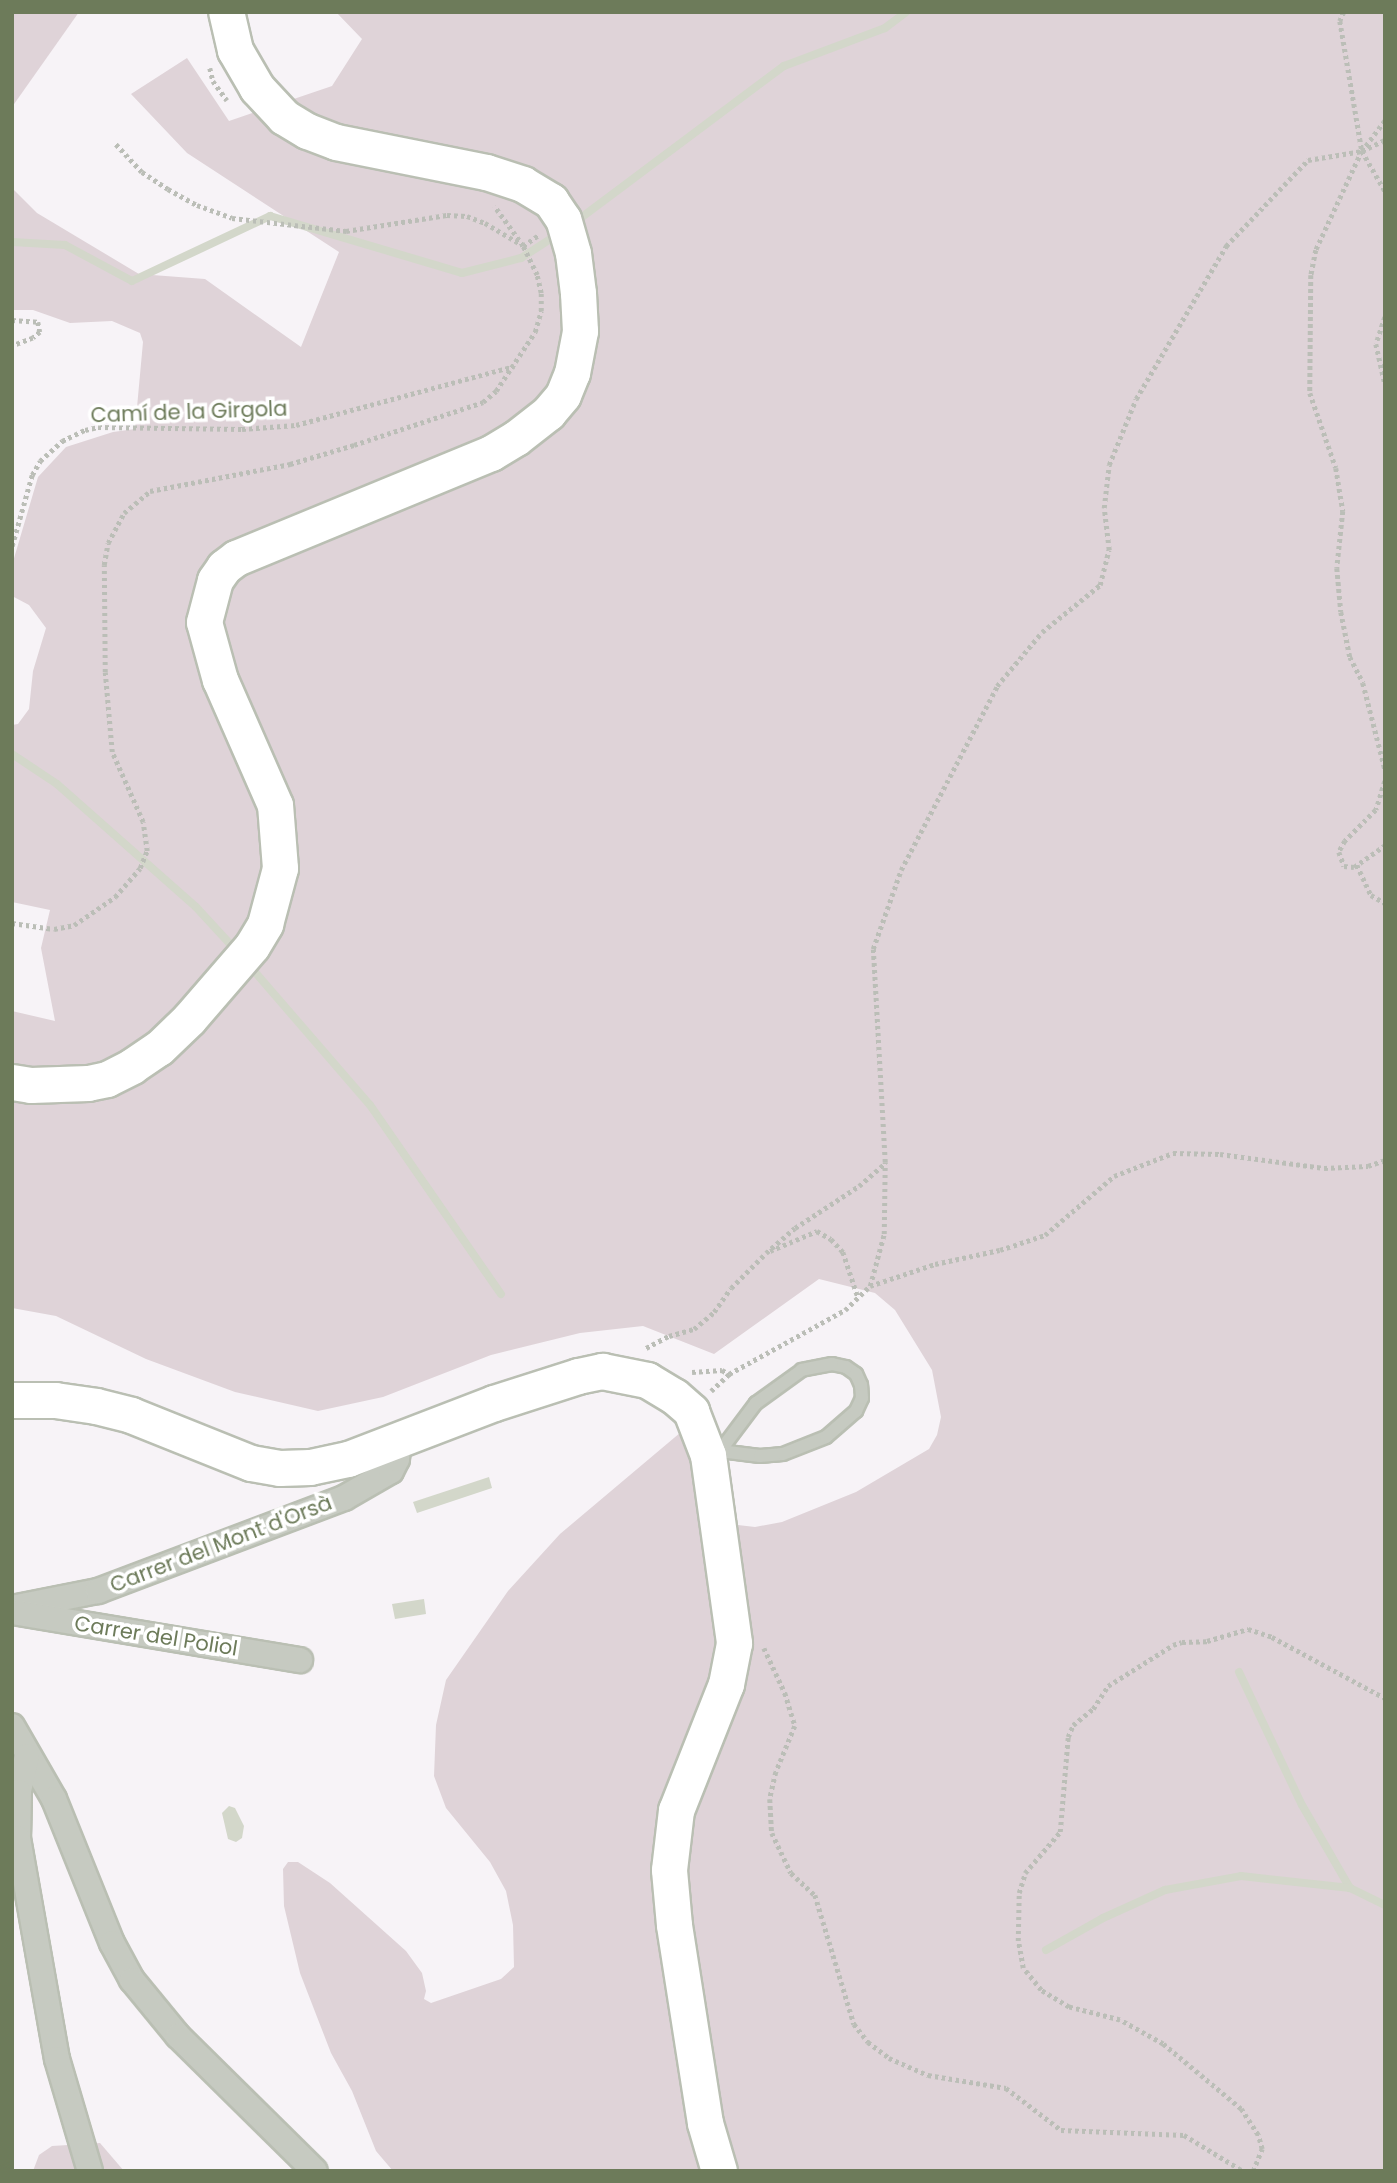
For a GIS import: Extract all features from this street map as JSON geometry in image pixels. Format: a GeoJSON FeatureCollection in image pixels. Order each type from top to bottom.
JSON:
{"type":"FeatureCollection","features":[{"type":"Feature","properties":{"kind":"main road"},"geometry":{"type":"LineString","coordinates":[[12,1082],[31,1085],[88,1083],[107,1079],[132,1066],[159,1048],[189,1019],[253,946],[265,924],[280,868],[275,805],[220,680],[204,622],[215,580],[224,568],[236,558],[499,448],[548,413],[564,395],[572,373],[580,331],[578,293],[573,253],[563,219],[551,201],[523,184],[486,172],[336,142],[307,131],[284,117],[251,79],[235,50],[226,12]]}},
{"type":"Feature","properties":{"kind":"main road"},"geometry":{"type":"LineString","coordinates":[[12,1400],[55,1400],[96,1406],[131,1415],[251,1463],[280,1468],[310,1467],[348,1459],[494,1403],[578,1376],[603,1371],[647,1380],[674,1396],[691,1412],[714,1453],[734,1643],[726,1684],[676,1810],[669,1870],[674,1925],[705,2123],[719,2171]]}},
{"type":"Feature","properties":{"kind":"street","name":"Carrer del Mont d'Orsà"},"geometry":{"type":"LineString","coordinates":[[12,1610],[98,1591],[344,1498],[391,1471],[397,1459],[399,1440]]}},
{"type":"Feature","properties":{"kind":"street","name":"Carrer del Poliol"},"geometry":{"type":"LineString","coordinates":[[12,1610],[300,1660]]}},
{"type":"Feature","properties":{"kind":"street"},"geometry":{"type":"LineString","coordinates":[[12,1726],[27,1756],[54,1798],[112,1943],[132,1980],[178,2036],[315,2171]]}},
{"type":"Feature","properties":{"kind":"street"},"geometry":{"type":"LineString","coordinates":[[27,1756],[19,1792],[18,1838],[57,2059],[90,2171]]}},
{"type":"Feature","properties":{"kind":"lane"},"geometry":{"type":"LineString","coordinates":[[818,1364],[832,1364],[846,1367],[856,1374],[861,1385],[862,1398],[856,1411],[826,1437],[783,1454],[760,1456],[714,1453],[756,1403],[803,1370],[818,1364]]}},
{"type":"Feature","properties":{"kind":"path"},"geometry":{"type":"LineString","coordinates":[[1344,12],[1339,21],[1362,151],[1385,191]]}},
{"type":"Feature","properties":{"kind":"path"},"geometry":{"type":"LineString","coordinates":[[1385,121],[1362,151],[1316,250],[1311,275],[1310,393],[1336,468],[1343,511],[1336,568],[1341,612],[1350,657],[1363,683],[1385,769]]}},
{"type":"Feature","properties":{"kind":"path"},"geometry":{"type":"LineString","coordinates":[[870,1286],[884,1234],[886,1163],[873,949],[901,870],[997,686],[1042,632],[1100,585],[1109,550],[1104,508],[1109,465],[1136,399],[1226,246],[1308,160],[1362,151],[1385,140]]}},
{"type":"Feature","properties":{"kind":"path"},"geometry":{"type":"LineString","coordinates":[[116,144],[142,172],[167,189],[197,205],[232,218],[346,231],[447,215],[467,216],[485,223],[523,246]]}},
{"type":"Feature","properties":{"kind":"path"},"geometry":{"type":"LineString","coordinates":[[495,207],[523,246]]}},
{"type":"Feature","properties":{"kind":"path","name":"Camí de la Girgola"},"geometry":{"type":"LineString","coordinates":[[12,546],[32,475],[40,461],[62,441],[85,430],[98,427],[228,429],[296,425],[515,366],[535,331],[541,311],[537,275],[523,246]]}},
{"type":"Feature","properties":{"kind":"path"},"geometry":{"type":"LineString","coordinates":[[1385,317],[1376,344],[1385,384]]}},
{"type":"Feature","properties":{"kind":"path"},"geometry":{"type":"LineString","coordinates":[[12,320],[38,322],[40,332],[33,338],[12,346]]}},
{"type":"Feature","properties":{"kind":"path"},"geometry":{"type":"LineString","coordinates":[[1385,781],[1376,810],[1345,841],[1339,852],[1344,866],[1357,865],[1385,845]]}},
{"type":"Feature","properties":{"kind":"path"},"geometry":{"type":"LineString","coordinates":[[1357,865],[1371,895],[1385,903]]}},
{"type":"Feature","properties":{"kind":"path"},"geometry":{"type":"LineString","coordinates":[[729,1374],[845,1310],[870,1286],[935,1264],[1000,1250],[1045,1235],[1114,1176],[1173,1153],[1220,1154],[1324,1168],[1368,1166],[1385,1160]]}},
{"type":"Feature","properties":{"kind":"path"},"geometry":{"type":"LineString","coordinates":[[636,1354],[669,1336],[694,1329],[714,1312],[731,1289],[766,1253],[795,1228],[859,1186],[886,1163]]}},
{"type":"Feature","properties":{"kind":"path"},"geometry":{"type":"LineString","coordinates":[[766,1253],[817,1231],[831,1239],[843,1252],[858,1297]]}},
{"type":"Feature","properties":{"kind":"path"},"geometry":{"type":"LineString","coordinates":[[1253,2171],[1262,2149],[1258,2135],[1241,2109],[1153,2038],[1120,2020],[1069,2007],[1041,1990],[1023,1968],[1018,1941],[1019,1894],[1025,1873],[1060,1832],[1069,1737],[1073,1724],[1093,1709],[1108,1686],[1173,1645],[1207,1641],[1248,1629],[1272,1637],[1385,1698]]}},
{"type":"Feature","properties":{"kind":"path"},"geometry":{"type":"LineString","coordinates":[[760,1640],[785,1693],[794,1726],[770,1799],[772,1833],[791,1873],[815,1895],[854,2024],[868,2042],[889,2058],[928,2075],[1006,2088],[1061,2130],[1184,2135],[1243,2171]]}},
{"type":"Feature","properties":{"kind":"shaded area"},"geometry":{"type":"Polygon","coordinates":[[[12,12],[79,12],[12,107],[12,12]]]}},
{"type":"Feature","properties":{"kind":"shaded area"},"geometry":{"type":"Polygon","coordinates":[[[336,12],[1385,12],[1385,2171],[393,2171],[376,2151],[352,2091],[331,2053],[300,1973],[284,1906],[283,1869],[288,1862],[298,1862],[330,1883],[406,1951],[422,1973],[426,1991],[424,1999],[431,2003],[501,1979],[514,1967],[513,1925],[506,1891],[490,1862],[446,1808],[434,1776],[436,1725],[446,1680],[508,1591],[560,1534],[687,1427],[706,1503],[738,1525],[755,1527],[782,1522],[856,1492],[929,1449],[937,1435],[941,1417],[932,1370],[895,1310],[875,1293],[819,1279],[714,1354],[643,1326],[580,1333],[491,1355],[383,1397],[318,1411],[235,1392],[146,1359],[56,1316],[12,1308],[12,1011],[55,1021],[41,948],[50,910],[12,902],[12,725],[18,724],[29,709],[33,671],[46,628],[29,605],[12,596],[12,565],[38,477],[66,447],[113,432],[135,429],[143,342],[140,333],[112,321],[70,323],[33,310],[12,310],[12,188],[37,213],[139,274],[205,279],[301,347],[339,252],[187,153],[131,94],[187,58],[229,121],[332,86],[362,39],[336,12]]]}},
{"type":"Feature","properties":{"kind":"shaded area"},"geometry":{"type":"Polygon","coordinates":[[[489,1477],[492,1488],[417,1513],[413,1502],[489,1477]]]}},
{"type":"Feature","properties":{"kind":"shaded area"},"geometry":{"type":"Polygon","coordinates":[[[424,1599],[426,1614],[395,1619],[392,1604],[424,1599]]]}},
{"type":"Feature","properties":{"kind":"shaded area"},"geometry":{"type":"Polygon","coordinates":[[[229,1806],[235,1808],[244,1826],[242,1838],[236,1842],[228,1839],[222,1813],[229,1806]]]}},
{"type":"Feature","properties":{"kind":"shaded area"},"geometry":{"type":"Polygon","coordinates":[[[100,2143],[124,2171],[33,2171],[39,2155],[52,2146],[100,2143]]]}},
{"type":"Feature","properties":{"kind":"waterway"},"geometry":{"type":"LineString","coordinates":[[582,217],[784,66],[885,28],[906,12]]}},
{"type":"Feature","properties":{"kind":"waterway"},"geometry":{"type":"LineString","coordinates":[[12,242],[65,245],[132,281],[270,216],[462,273],[521,258],[549,240]]}},
{"type":"Feature","properties":{"kind":"waterway"},"geometry":{"type":"LineString","coordinates":[[12,754],[57,784],[196,907],[230,944]]}},
{"type":"Feature","properties":{"kind":"waterway"},"geometry":{"type":"LineString","coordinates":[[255,972],[370,1105],[501,1294]]}},
{"type":"Feature","properties":{"kind":"waterway"},"geometry":{"type":"LineString","coordinates":[[1239,1672],[1302,1805],[1350,1888]]}},
{"type":"Feature","properties":{"kind":"waterway"},"geometry":{"type":"LineString","coordinates":[[1046,1950],[1103,1918],[1165,1890],[1241,1876],[1350,1888],[1385,1905]]}}]}
